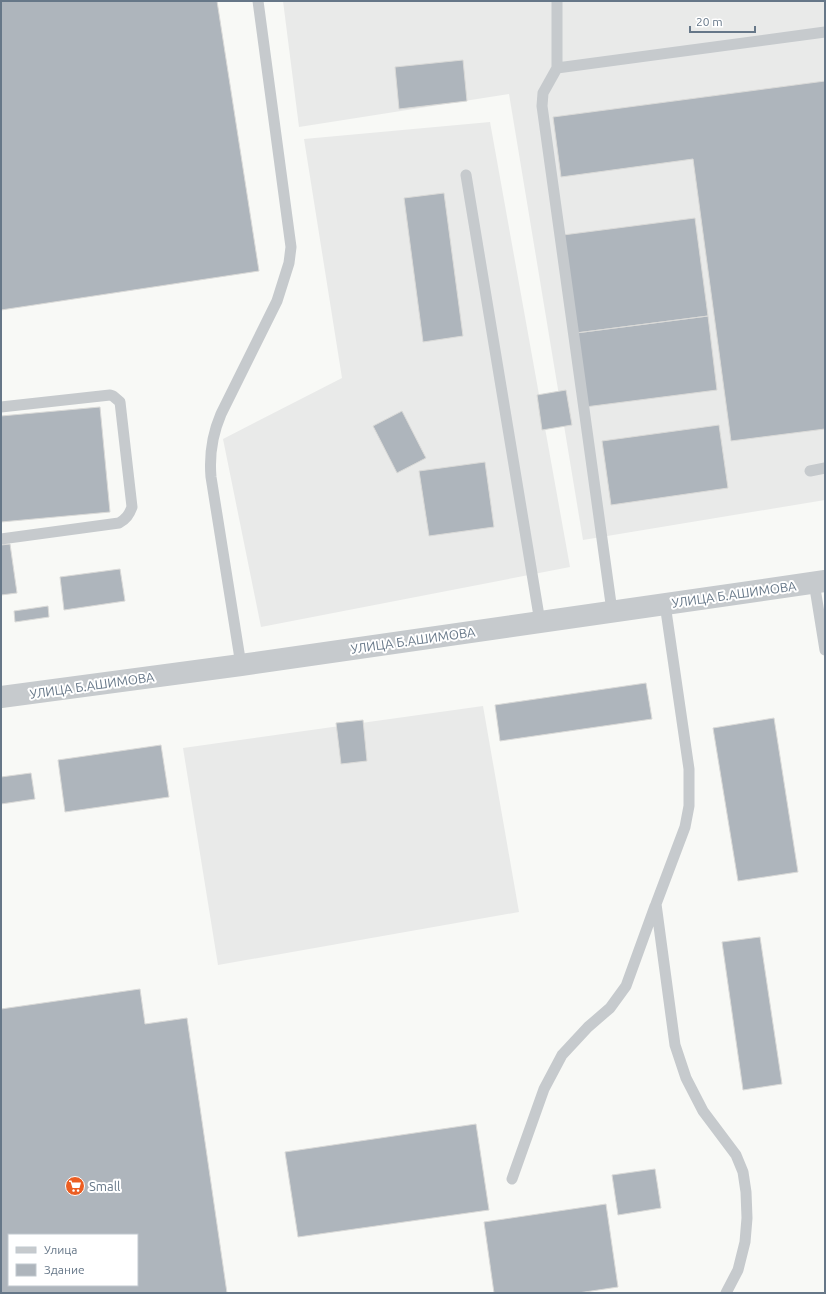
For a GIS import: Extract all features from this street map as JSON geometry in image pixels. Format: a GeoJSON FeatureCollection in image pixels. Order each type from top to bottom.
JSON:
{"type":"FeatureCollection","features":[{"type":"Feature","properties":{"kind":"street","name":"УЛИЦА Б.АШИМОВА"},"geometry":{"type":"LineString","coordinates":[[1,697],[242,665],[820,582]]}},
{"type":"Feature","properties":{"kind":"lane"},"geometry":{"type":"LineString","coordinates":[[242,665],[211,477],[211,446],[214,430],[221,414],[277,301],[289,263],[291,247],[258,1]]}},
{"type":"Feature","properties":{"kind":"lane"},"geometry":{"type":"LineString","coordinates":[[557,1],[557,68],[543,93],[542,106],[612,611]]}},
{"type":"Feature","properties":{"kind":"lane"},"geometry":{"type":"LineString","coordinates":[[557,68],[825,32]]}},
{"type":"Feature","properties":{"kind":"lane"},"geometry":{"type":"LineString","coordinates":[[466,176],[540,622]]}},
{"type":"Feature","properties":{"kind":"lane"},"geometry":{"type":"LineString","coordinates":[[1,407],[110,395],[118,399],[120,402],[132,507],[130,514],[125,520],[119,523],[1,539]]}},
{"type":"Feature","properties":{"kind":"lane"},"geometry":{"type":"LineString","coordinates":[[810,470],[825,468]]}},
{"type":"Feature","properties":{"kind":"lane"},"geometry":{"type":"LineString","coordinates":[[820,582],[825,650]]}},
{"type":"Feature","properties":{"kind":"lane"},"geometry":{"type":"LineString","coordinates":[[512,1179],[544,1089],[562,1055],[588,1027],[610,1008],[626,986],[685,827],[689,806],[689,768],[665,604]]}},
{"type":"Feature","properties":{"kind":"lane"},"geometry":{"type":"LineString","coordinates":[[656,904],[675,1045],[686,1078],[703,1111],[736,1155],[744,1179],[748,1218],[745,1242],[738,1270],[726,1293]]}},
{"type":"Feature","properties":{"kind":"shaded area"},"geometry":{"type":"Polygon","coordinates":[[[283,1],[825,1],[825,500],[583,540],[509,94],[299,127],[283,1]]]}},
{"type":"Feature","properties":{"kind":"shaded area"},"geometry":{"type":"Polygon","coordinates":[[[490,122],[570,567],[261,627],[223,439],[342,378],[304,139],[490,122]]]}},
{"type":"Feature","properties":{"kind":"shaded area"},"geometry":{"type":"Polygon","coordinates":[[[483,706],[519,912],[218,965],[183,748],[483,706]]]}},
{"type":"Feature","properties":{"kind":"building"},"geometry":{"type":"Polygon","coordinates":[[[1,1],[217,1],[259,271],[1,310],[1,1]]]}},
{"type":"Feature","properties":{"kind":"building"},"geometry":{"type":"Polygon","coordinates":[[[463,60],[467,101],[399,109],[395,67],[463,60]]]}},
{"type":"Feature","properties":{"kind":"building"},"geometry":{"type":"Polygon","coordinates":[[[825,81],[825,429],[731,441],[693,159],[561,177],[553,117],[825,81]]]}},
{"type":"Feature","properties":{"kind":"building"},"geometry":{"type":"Polygon","coordinates":[[[444,193],[463,336],[423,342],[404,198],[444,193]]]}},
{"type":"Feature","properties":{"kind":"building"},"geometry":{"type":"Polygon","coordinates":[[[695,218],[708,316],[576,333],[563,235],[695,218]]]}},
{"type":"Feature","properties":{"kind":"building"},"geometry":{"type":"Polygon","coordinates":[[[708,316],[717,390],[585,407],[576,333],[708,316]]]}},
{"type":"Feature","properties":{"kind":"building"},"geometry":{"type":"Polygon","coordinates":[[[566,390],[572,425],[542,430],[537,395],[566,390]]]}},
{"type":"Feature","properties":{"kind":"building"},"geometry":{"type":"Polygon","coordinates":[[[100,407],[110,512],[1,522],[1,416],[100,407]]]}},
{"type":"Feature","properties":{"kind":"building"},"geometry":{"type":"Polygon","coordinates":[[[402,411],[426,458],[397,473],[373,426],[402,411]]]}},
{"type":"Feature","properties":{"kind":"building"},"geometry":{"type":"Polygon","coordinates":[[[719,425],[728,488],[611,505],[602,441],[719,425]]]}},
{"type":"Feature","properties":{"kind":"building"},"geometry":{"type":"Polygon","coordinates":[[[485,462],[494,527],[429,536],[419,471],[485,462]]]}},
{"type":"Feature","properties":{"kind":"building"},"geometry":{"type":"Polygon","coordinates":[[[10,544],[17,593],[1,595],[1,545],[10,544]]]}},
{"type":"Feature","properties":{"kind":"building"},"geometry":{"type":"Polygon","coordinates":[[[120,569],[125,601],[64,610],[60,577],[120,569]]]}},
{"type":"Feature","properties":{"kind":"building"},"geometry":{"type":"Polygon","coordinates":[[[48,606],[49,617],[15,622],[14,611],[48,606]]]}},
{"type":"Feature","properties":{"kind":"building"},"geometry":{"type":"Polygon","coordinates":[[[646,683],[652,719],[500,741],[495,705],[646,683]]]}},
{"type":"Feature","properties":{"kind":"building"},"geometry":{"type":"Polygon","coordinates":[[[774,718],[798,872],[738,881],[713,728],[774,718]]]}},
{"type":"Feature","properties":{"kind":"building"},"geometry":{"type":"Polygon","coordinates":[[[363,720],[367,761],[341,764],[336,723],[363,720]]]}},
{"type":"Feature","properties":{"kind":"building"},"geometry":{"type":"Polygon","coordinates":[[[161,745],[169,797],[65,812],[58,760],[161,745]]]}},
{"type":"Feature","properties":{"kind":"building"},"geometry":{"type":"Polygon","coordinates":[[[31,773],[35,799],[1,804],[1,777],[31,773]]]}},
{"type":"Feature","properties":{"kind":"building"},"geometry":{"type":"Polygon","coordinates":[[[760,937],[782,1084],[743,1090],[722,942],[760,937]]]}},
{"type":"Feature","properties":{"kind":"building"},"geometry":{"type":"Polygon","coordinates":[[[140,989],[145,1024],[187,1018],[227,1293],[1,1293],[1,1009],[140,989]]]}},
{"type":"Feature","properties":{"kind":"building"},"geometry":{"type":"Polygon","coordinates":[[[476,1124],[489,1210],[298,1237],[285,1152],[476,1124]]]}},
{"type":"Feature","properties":{"kind":"building"},"geometry":{"type":"Polygon","coordinates":[[[655,1169],[661,1208],[618,1215],[612,1175],[655,1169]]]}},
{"type":"Feature","properties":{"kind":"building"},"geometry":{"type":"Polygon","coordinates":[[[606,1204],[618,1287],[578,1293],[494,1293],[484,1222],[606,1204]]]}},
{"type":"Feature","properties":{"kind":"place","name":"Small"},"geometry":{"type":"Point","coordinates":[75,1186]}}]}
